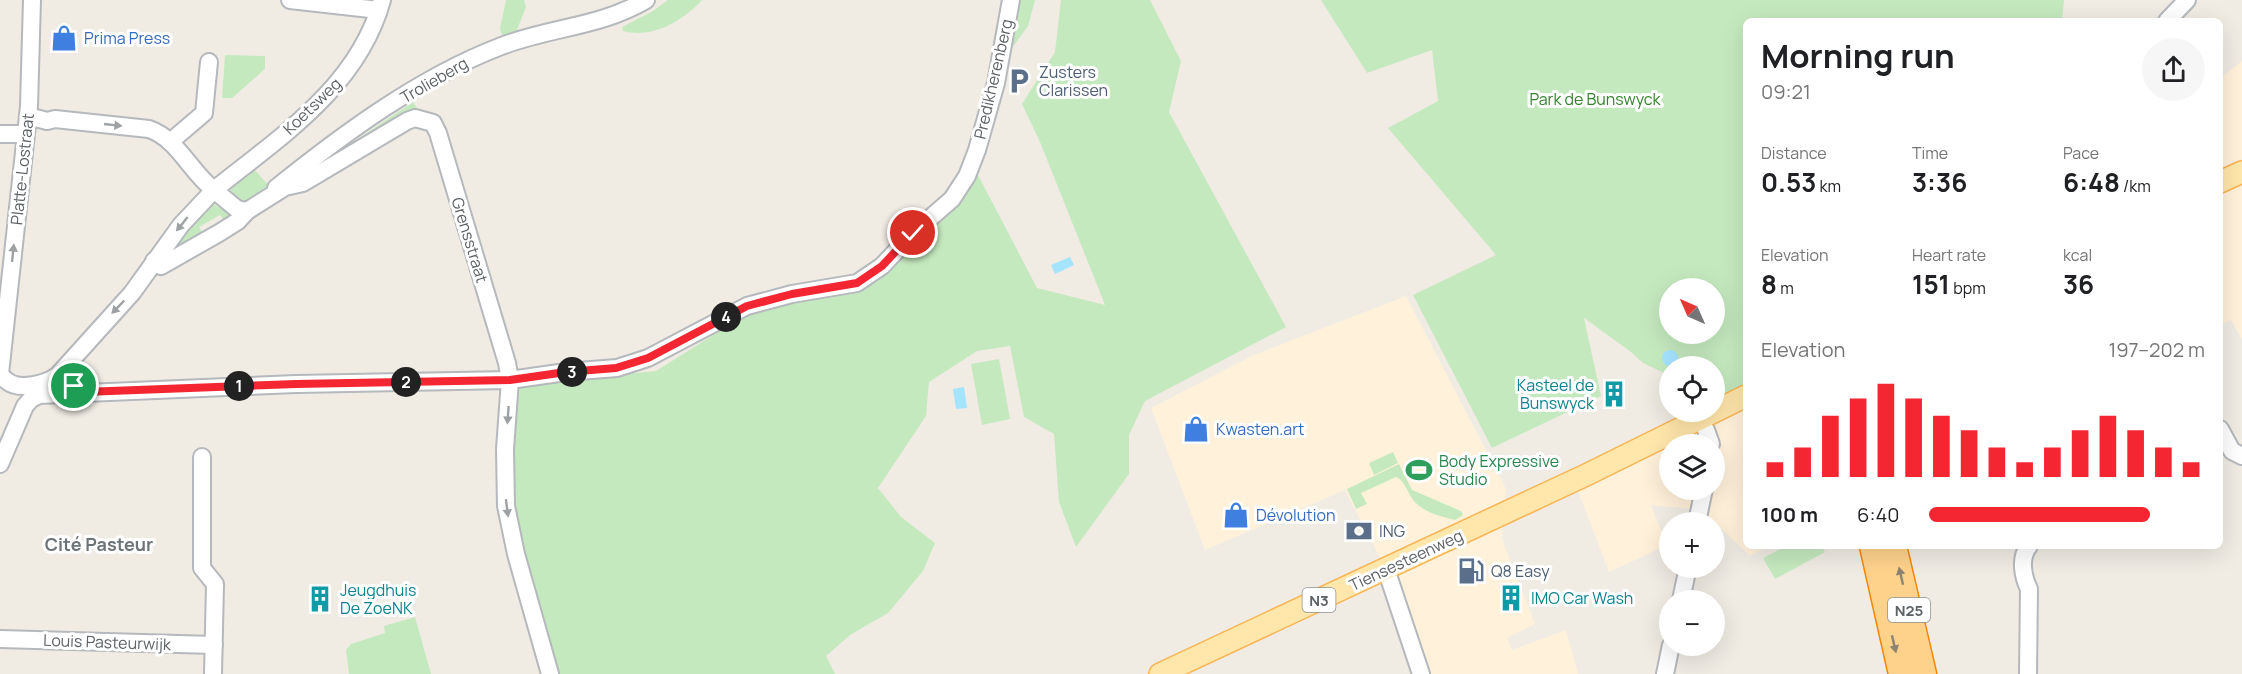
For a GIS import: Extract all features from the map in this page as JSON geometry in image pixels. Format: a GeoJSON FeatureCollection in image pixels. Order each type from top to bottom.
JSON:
{"type":"FeatureCollection","features":[{"type":"Feature","properties":{"kind":"highway","name":"N25"},"geometry":{"type":"LineString","coordinates":[[1873,549],[1901,674]]}},
{"type":"Feature","properties":{"kind":"highway","name":"N25"},"geometry":{"type":"LineString","coordinates":[[1895,549],[1924,674]]}},
{"type":"Feature","properties":{"kind":"main road"},"geometry":{"type":"LineString","coordinates":[[2223,181],[2242,172]]}},
{"type":"Feature","properties":{"kind":"main road","name":"Tiensesteenweg"},"geometry":{"type":"LineString","coordinates":[[1160,674],[1586,475],[1743,397]]}},
{"type":"Feature","properties":{"kind":"main road"},"geometry":{"type":"LineString","coordinates":[[1713,434],[1743,412]]}},
{"type":"Feature","properties":{"kind":"main road","name":"Tiensesteenweg"},"geometry":{"type":"LineString","coordinates":[[1586,475],[1640,461],[1659,452]]}},
{"type":"Feature","properties":{"kind":"street","name":"Platte-Lostraat"},"geometry":{"type":"LineString","coordinates":[[0,374],[28,116],[32,0]]}},
{"type":"Feature","properties":{"kind":"street"},"geometry":{"type":"LineString","coordinates":[[290,0],[381,5]]}},
{"type":"Feature","properties":{"kind":"street","name":"Trolieberg"},"geometry":{"type":"LineString","coordinates":[[248,210],[319,153],[351,131],[418,88],[473,57],[502,45],[604,20],[626,12],[646,0]]}},
{"type":"Feature","properties":{"kind":"street","name":"Predikherenberg"},"geometry":{"type":"LineString","coordinates":[[4,439],[31,399],[39,395],[296,384],[510,380],[616,368],[648,358],[747,306],[792,294],[857,283],[882,266],[913,233],[952,199],[967,176],[977,150],[996,83],[1011,0]]}},
{"type":"Feature","properties":{"kind":"street"},"geometry":{"type":"LineString","coordinates":[[2170,18],[2187,0]]}},
{"type":"Feature","properties":{"kind":"street","name":"Koetsweg"},"geometry":{"type":"LineString","coordinates":[[0,374],[7,382],[16,386],[46,383],[58,375],[132,292],[181,225],[214,190],[301,119],[333,89],[361,52],[381,5]]}},
{"type":"Feature","properties":{"kind":"street"},"geometry":{"type":"LineString","coordinates":[[170,142],[204,113],[210,62]]}},
{"type":"Feature","properties":{"kind":"street"},"geometry":{"type":"LineString","coordinates":[[28,116],[47,121],[55,119],[149,129],[161,133],[202,180],[229,204],[237,209],[248,210]]}},
{"type":"Feature","properties":{"kind":"street","name":"Grensstraat"},"geometry":{"type":"LineString","coordinates":[[154,261],[161,266],[171,261],[238,220],[248,210],[285,187],[303,183],[406,121],[415,118],[433,123],[438,133],[507,363],[510,380],[505,449],[506,506],[516,554],[550,674]]}},
{"type":"Feature","properties":{"kind":"street"},"geometry":{"type":"LineString","coordinates":[[0,134],[25,134]]}},
{"type":"Feature","properties":{"kind":"street"},"geometry":{"type":"LineString","coordinates":[[65,366],[74,386],[84,392]]}},
{"type":"Feature","properties":{"kind":"street"},"geometry":{"type":"LineString","coordinates":[[2223,434],[2232,451],[2242,456]]}},
{"type":"Feature","properties":{"kind":"street"},"geometry":{"type":"LineString","coordinates":[[0,464],[4,439]]}},
{"type":"Feature","properties":{"kind":"street"},"geometry":{"type":"LineString","coordinates":[[202,457],[202,568],[215,584],[213,674]]}},
{"type":"Feature","properties":{"kind":"street"},"geometry":{"type":"LineString","coordinates":[[2027,549],[2024,553],[2024,578],[2029,589],[2028,674]]}},
{"type":"Feature","properties":{"kind":"street"},"geometry":{"type":"LineString","coordinates":[[1386,569],[1421,674]]}},
{"type":"Feature","properties":{"kind":"street","name":"Louis Pasteurwijk"},"geometry":{"type":"LineString","coordinates":[[0,639],[214,645]]}},
{"type":"Feature","properties":{"kind":"street"},"geometry":{"type":"LineString","coordinates":[[1665,674],[1669,656]]}},
{"type":"Feature","properties":{"kind":"shaded area"},"geometry":{"type":"Polygon","coordinates":[[[2242,61],[2242,159],[2236,165],[2223,170],[2223,76],[2242,61]]]}},
{"type":"Feature","properties":{"kind":"shaded area"},"geometry":{"type":"Polygon","coordinates":[[[2242,182],[2242,339],[2231,320],[2223,324],[2223,183],[2242,182]]]}},
{"type":"Feature","properties":{"kind":"shaded area"},"geometry":{"type":"Polygon","coordinates":[[[1406,296],[1506,489],[1502,539],[1535,624],[1507,638],[1512,650],[1566,630],[1578,674],[1421,674],[1386,569],[1345,490],[1205,550],[1151,408],[1254,355],[1406,296]]]}},
{"type":"Feature","properties":{"kind":"shaded area"},"geometry":{"type":"Polygon","coordinates":[[[1743,397],[1743,549],[1763,549],[1750,556],[1725,532],[1725,512],[1704,512],[1651,505],[1659,525],[1659,549],[1609,572],[1574,481],[1659,439],[1659,500],[1725,500],[1725,434],[1669,434],[1693,422],[1725,422],[1725,406],[1743,397]]]}},
{"type":"Feature","properties":{"kind":"green space"},"geometry":{"type":"Polygon","coordinates":[[[506,0],[524,0],[526,7],[515,35],[503,39],[500,28],[506,0]]]}},
{"type":"Feature","properties":{"kind":"green space"},"geometry":{"type":"Polygon","coordinates":[[[668,0],[702,0],[686,15],[656,30],[634,33],[623,31],[624,26],[653,11],[668,0]]]}},
{"type":"Feature","properties":{"kind":"green space"},"geometry":{"type":"Polygon","coordinates":[[[1015,0],[1035,0],[1028,26],[1007,55],[1015,0]]]}},
{"type":"Feature","properties":{"kind":"green space"},"geometry":{"type":"Polygon","coordinates":[[[1061,0],[1150,0],[1181,61],[1169,112],[1286,327],[1145,401],[1129,435],[1129,474],[1076,547],[1059,502],[1054,434],[1024,417],[1010,346],[977,351],[929,382],[926,416],[878,488],[901,517],[935,543],[923,571],[888,613],[850,635],[826,656],[835,674],[558,674],[521,550],[512,505],[510,462],[520,388],[526,384],[656,371],[745,315],[855,288],[890,272],[930,225],[978,175],[1037,288],[1105,305],[1040,142],[1022,104],[1055,52],[1061,0]]]}},
{"type":"Feature","properties":{"kind":"green space","name":"Park de Bunswyck"},"geometry":{"type":"Polygon","coordinates":[[[1321,0],[2064,0],[2062,18],[1743,18],[1743,385],[1725,394],[1725,356],[1659,356],[1659,370],[1643,363],[1584,318],[1601,396],[1492,448],[1413,295],[1496,255],[1388,128],[1438,101],[1432,50],[1367,73],[1321,0]]]}},
{"type":"Feature","properties":{"kind":"green space"},"geometry":{"type":"Polygon","coordinates":[[[225,55],[265,56],[265,69],[232,98],[222,98],[225,55]]]}},
{"type":"Feature","properties":{"kind":"green space"},"geometry":{"type":"Polygon","coordinates":[[[413,102],[417,108],[402,119],[316,167],[413,102]]]}},
{"type":"Feature","properties":{"kind":"green space"},"geometry":{"type":"Polygon","coordinates":[[[254,169],[268,185],[246,203],[231,196],[231,185],[254,169]]]}},
{"type":"Feature","properties":{"kind":"green space"},"geometry":{"type":"Polygon","coordinates":[[[210,202],[227,212],[229,219],[226,224],[220,215],[199,227],[205,236],[159,259],[210,202]]]}},
{"type":"Feature","properties":{"kind":"green space"},"geometry":{"type":"Polygon","coordinates":[[[999,359],[1010,419],[982,425],[971,364],[999,359]]]}},
{"type":"Feature","properties":{"kind":"green space"},"geometry":{"type":"Polygon","coordinates":[[[1393,452],[1398,463],[1374,475],[1369,463],[1393,452]]]}},
{"type":"Feature","properties":{"kind":"green space"},"geometry":{"type":"Polygon","coordinates":[[[1399,464],[1412,490],[1461,511],[1463,515],[1455,520],[1424,509],[1413,500],[1402,482],[1396,477],[1361,493],[1367,504],[1356,509],[1347,489],[1399,464]]]}},
{"type":"Feature","properties":{"kind":"green space"},"geometry":{"type":"Polygon","coordinates":[[[1780,549],[1823,549],[1825,552],[1775,579],[1763,558],[1780,549]]]}},
{"type":"Feature","properties":{"kind":"green space"},"geometry":{"type":"Polygon","coordinates":[[[415,617],[431,674],[349,674],[346,650],[351,644],[385,633],[384,626],[415,617]]]}},
{"type":"Feature","properties":{"kind":"water"},"geometry":{"type":"Polygon","coordinates":[[[1070,257],[1074,265],[1055,274],[1051,265],[1070,257]]]}},
{"type":"Feature","properties":{"kind":"water"},"geometry":{"type":"Polygon","coordinates":[[[1667,350],[1673,350],[1678,355],[1662,356],[1667,350]]]}},
{"type":"Feature","properties":{"kind":"water"},"geometry":{"type":"Polygon","coordinates":[[[964,387],[967,408],[956,409],[953,389],[964,387]]]}},
{"type":"Feature","properties":{"kind":"place","name":"Prima Press"},"geometry":{"type":"Point","coordinates":[64,38]}},
{"type":"Feature","properties":{"kind":"place","name":"Zusters Clarissen"},"geometry":{"type":"Point","coordinates":[1019,81]}},
{"type":"Feature","properties":{"kind":"place","name":"Kasteel de Bunswyck"},"geometry":{"type":"Point","coordinates":[1614,394]}},
{"type":"Feature","properties":{"kind":"place","name":"Kwasten.art"},"geometry":{"type":"Point","coordinates":[1196,429]}},
{"type":"Feature","properties":{"kind":"place","name":"Body Expressive Studio"},"geometry":{"type":"Point","coordinates":[1419,470]}},
{"type":"Feature","properties":{"kind":"place","name":"Dévolution"},"geometry":{"type":"Point","coordinates":[1236,515]}},
{"type":"Feature","properties":{"kind":"place","name":"ING"},"geometry":{"type":"Point","coordinates":[1359,531]}},
{"type":"Feature","properties":{"kind":"place","name":"Q8 Easy"},"geometry":{"type":"Point","coordinates":[1471,571]}},
{"type":"Feature","properties":{"kind":"place","name":"IMO Car Wash"},"geometry":{"type":"Point","coordinates":[1511,598]}},
{"type":"Feature","properties":{"kind":"place","name":"Jeugdhuis De ZoeNK"},"geometry":{"type":"Point","coordinates":[320,599]}},
{"type":"Feature","properties":{"kind":"district","name":"Cité Pasteur"},"geometry":{"type":"Point","coordinates":[99,544]}},
{"type":"Feature","properties":{"kind":"route"},"geometry":{"type":"LineString","coordinates":[[74,386],[84,392],[296,384],[510,380],[616,368],[648,358],[747,306],[792,294],[857,283],[882,266],[913,233]]}}]}
